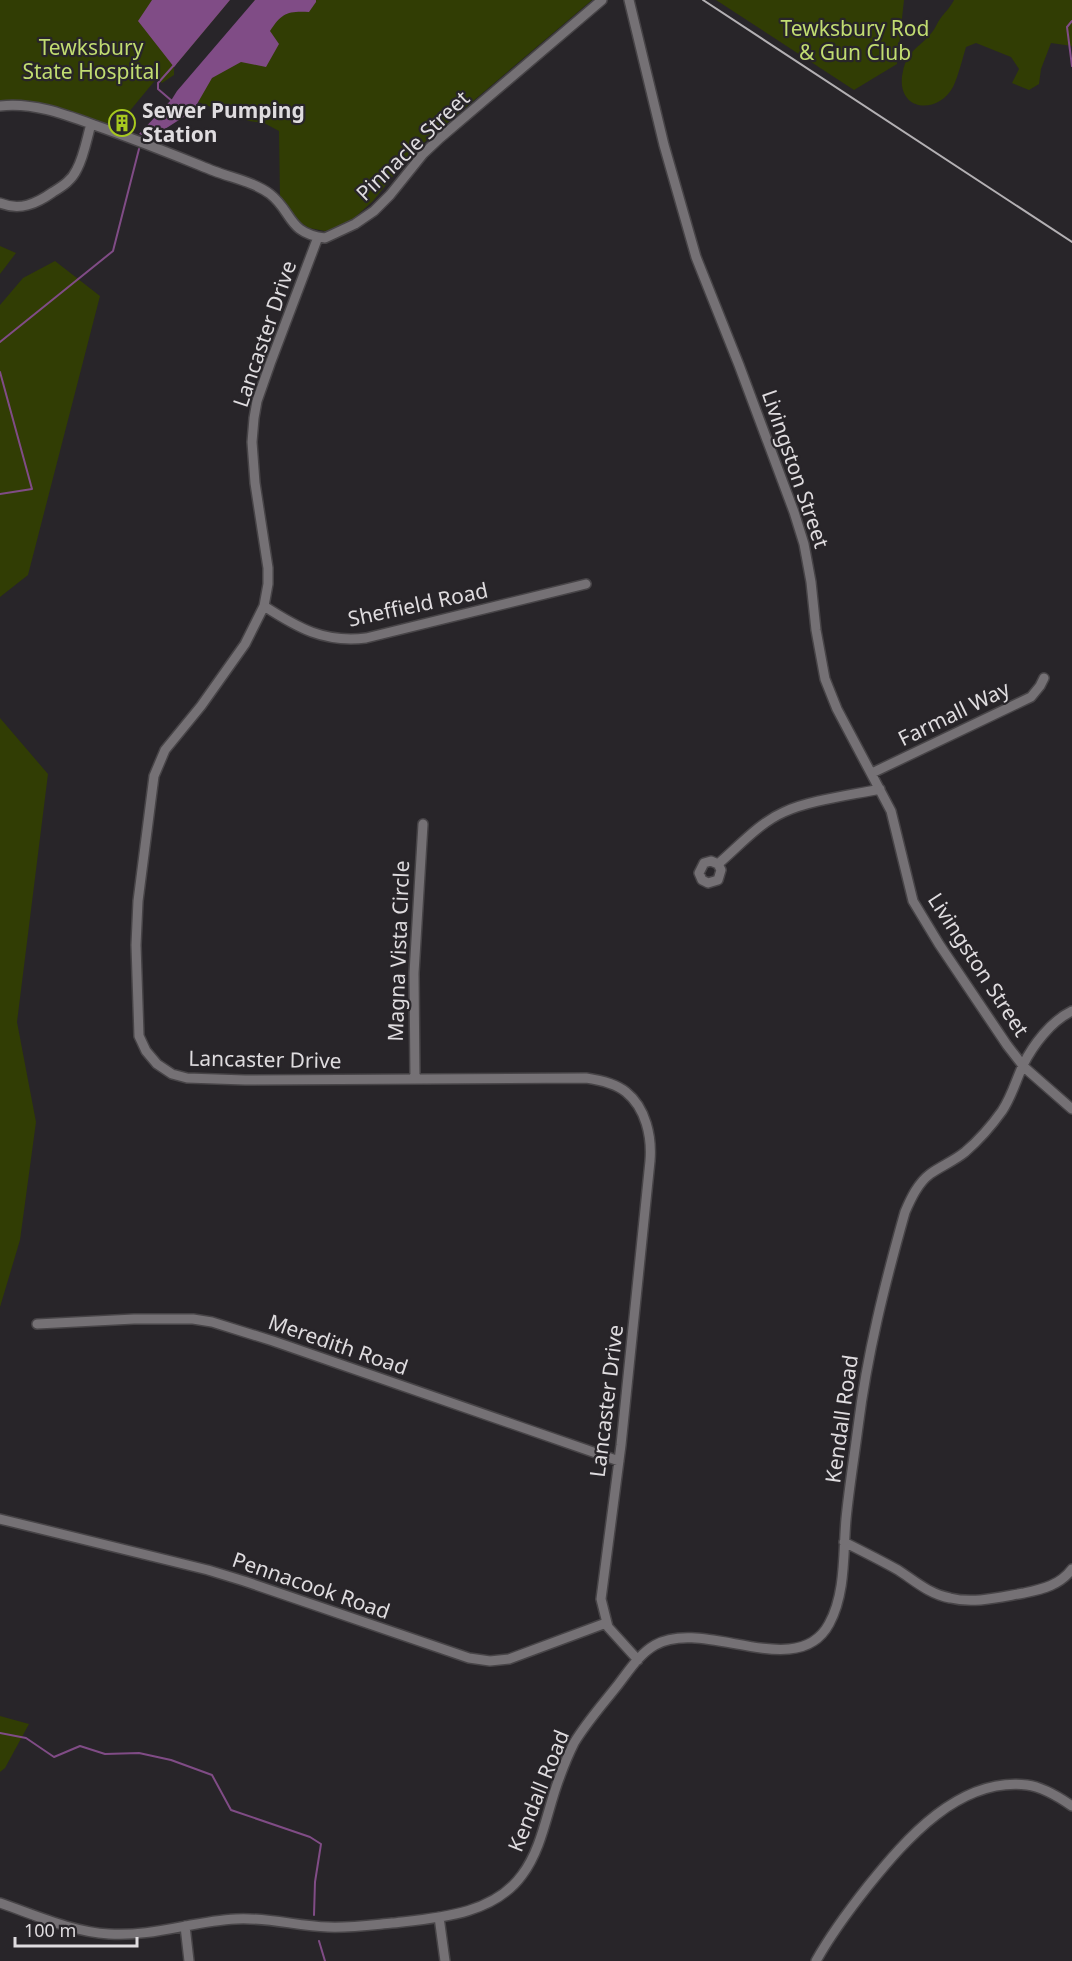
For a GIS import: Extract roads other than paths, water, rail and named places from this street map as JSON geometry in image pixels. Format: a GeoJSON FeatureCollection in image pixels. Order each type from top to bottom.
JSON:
{"type":"FeatureCollection","features":[{"type":"Feature","properties":{"kind":"street","name":"Pinnacle Street"},"geometry":{"type":"LineString","coordinates":[[318,237],[325,238],[334,234],[374,211],[423,154],[602,0]]}},
{"type":"Feature","properties":{"kind":"street","name":"Livingston Street"},"geometry":{"type":"LineString","coordinates":[[629,0],[664,145],[696,256],[743,375],[804,544],[825,679],[837,709],[891,811],[913,901],[1007,1045],[1023,1065],[1072,1109]]}},
{"type":"Feature","properties":{"kind":"street"},"geometry":{"type":"LineString","coordinates":[[0,106],[25,105],[70,116],[153,145],[254,185],[273,196],[292,224],[318,237]]}},
{"type":"Feature","properties":{"kind":"street"},"geometry":{"type":"LineString","coordinates":[[0,203],[14,207],[29,205],[39,202],[67,183],[79,166],[91,124]]}},
{"type":"Feature","properties":{"kind":"street","name":"Lancaster Drive"},"geometry":{"type":"LineString","coordinates":[[318,237],[264,382],[254,418],[252,442],[255,483],[268,568],[264,606],[245,644],[201,706],[165,750],[154,776],[138,901],[136,945],[139,1036],[146,1051],[157,1064],[172,1074],[187,1078],[245,1080],[586,1078],[615,1085],[627,1092],[637,1103],[644,1116],[651,1153],[619,1461],[602,1599],[606,1623]]}},
{"type":"Feature","properties":{"kind":"street","name":"Sheffield Road"},"geometry":{"type":"LineString","coordinates":[[264,606],[294,625],[317,635],[350,640],[586,584]]}},
{"type":"Feature","properties":{"kind":"street","name":"Farmall Way"},"geometry":{"type":"LineString","coordinates":[[872,773],[1031,697],[1044,678]]}},
{"type":"Feature","properties":{"kind":"street"},"geometry":{"type":"LineString","coordinates":[[718,864],[758,830],[784,812],[880,789]]}},
{"type":"Feature","properties":{"kind":"street","name":"Magna Vista Circle"},"geometry":{"type":"LineString","coordinates":[[415,1078],[414,973],[423,824]]}},
{"type":"Feature","properties":{"kind":"street","name":"Kendall Road"},"geometry":{"type":"LineString","coordinates":[[0,1903],[67,1926],[109,1934],[160,1932],[219,1920],[242,1918],[331,1927],[379,1924],[457,1914],[483,1905],[506,1892],[521,1876],[531,1861],[574,1744],[589,1721],[638,1660],[654,1646],[665,1640],[693,1638],[777,1649],[796,1648],[808,1645],[820,1636],[829,1624],[842,1581],[844,1542],[858,1428],[874,1331],[911,1197],[930,1174],[966,1151],[1003,1110],[1015,1089],[1023,1065],[1033,1049],[1052,1025],[1072,1011]]}},
{"type":"Feature","properties":{"kind":"street","name":"Meredith Road"},"geometry":{"type":"LineString","coordinates":[[37,1324],[134,1319],[194,1319],[212,1322],[619,1461]]}},
{"type":"Feature","properties":{"kind":"street","name":"Pennacook Road"},"geometry":{"type":"LineString","coordinates":[[0,1519],[244,1581],[469,1658],[490,1661],[509,1659],[606,1623]]}},
{"type":"Feature","properties":{"kind":"street"},"geometry":{"type":"LineString","coordinates":[[844,1542],[900,1571],[918,1585],[935,1594],[952,1599],[986,1599],[1040,1590],[1059,1582],[1072,1569]]}},
{"type":"Feature","properties":{"kind":"street"},"geometry":{"type":"LineString","coordinates":[[606,1623],[617,1640],[638,1660]]}},
{"type":"Feature","properties":{"kind":"street"},"geometry":{"type":"LineString","coordinates":[[816,1961],[826,1943],[887,1863],[908,1840],[954,1803],[992,1786],[1027,1785],[1047,1791],[1072,1806]]}},
{"type":"Feature","properties":{"kind":"street"},"geometry":{"type":"LineString","coordinates":[[439,1917],[445,1961]]}},
{"type":"Feature","properties":{"kind":"street"},"geometry":{"type":"LineString","coordinates":[[185,1926],[189,1961]]}},
{"type":"Feature","properties":{"kind":"waterway"},"geometry":{"type":"LineString","coordinates":[[1072,21],[1067,27],[1072,66]]}},
{"type":"Feature","properties":{"kind":"waterway"},"geometry":{"type":"LineString","coordinates":[[172,101],[158,89],[158,83],[175,64]]}},
{"type":"Feature","properties":{"kind":"waterway"},"geometry":{"type":"LineString","coordinates":[[0,342],[113,251],[139,149]]}},
{"type":"Feature","properties":{"kind":"waterway"},"geometry":{"type":"LineString","coordinates":[[0,372],[32,489],[0,494]]}},
{"type":"Feature","properties":{"kind":"waterway"},"geometry":{"type":"LineString","coordinates":[[0,1733],[26,1738],[54,1757],[80,1746],[105,1754],[139,1753],[171,1760],[212,1775],[231,1810],[310,1837],[321,1844],[315,1882],[314,1915]]}},
{"type":"Feature","properties":{"kind":"waterway"},"geometry":{"type":"LineString","coordinates":[[319,1941],[325,1961]]}},
{"type":"Feature","properties":{"kind":"railway"},"geometry":{"type":"LineString","coordinates":[[703,0],[1072,242]]}},
{"type":"Feature","properties":{"kind":"place","name":"Sewer Pumping Station"},"geometry":{"type":"Point","coordinates":[122,123]}},
{"type":"Feature","properties":{"kind":"park label","name":"Tewksbury Rod & Gun Club"},"geometry":{"type":"Point","coordinates":[855,41]}},
{"type":"Feature","properties":{"kind":"park label","name":"Tewksbury State Hospital"},"geometry":{"type":"Point","coordinates":[91,60]}}]}
